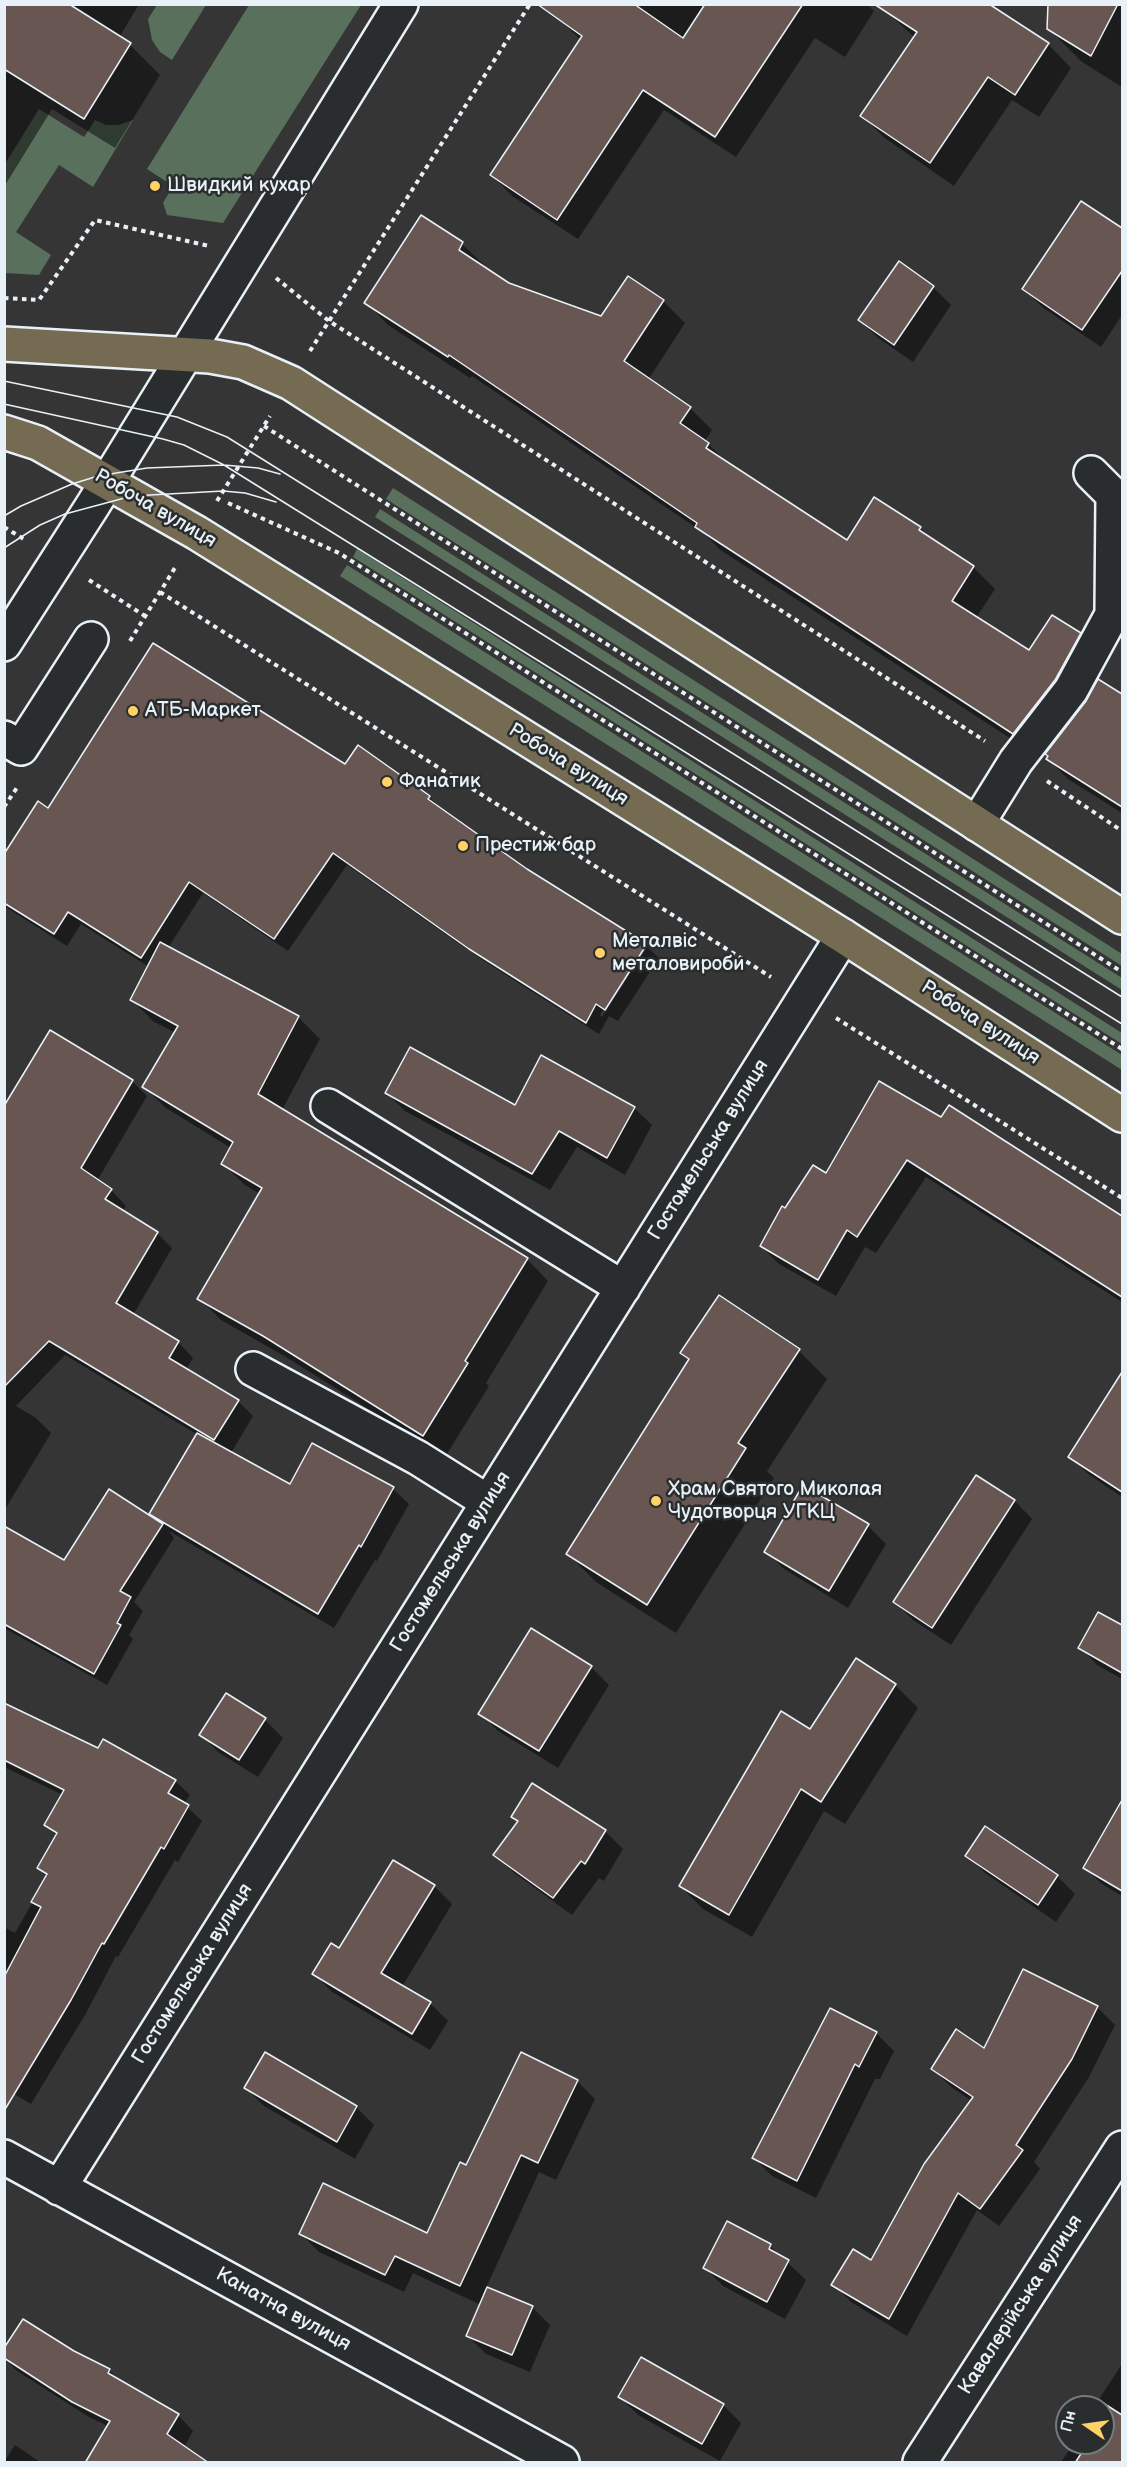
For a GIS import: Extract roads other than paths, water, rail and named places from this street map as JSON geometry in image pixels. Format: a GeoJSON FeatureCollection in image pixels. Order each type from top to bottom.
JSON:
{"type":"FeatureCollection","features":[{"type":"Feature","properties":{"kind":"main road"},"geometry":{"type":"LineString","coordinates":[[4,344],[185,353],[243,362],[291,383],[1122,916]]}},
{"type":"Feature","properties":{"kind":"main road","name":"Робоча вулиця"},"geometry":{"type":"LineString","coordinates":[[4,432],[38,443],[197,533],[843,936],[1122,1114]]}},
{"type":"Feature","properties":{"kind":"street"},"geometry":{"type":"LineString","coordinates":[[4,644],[401,4]]}},
{"type":"Feature","properties":{"kind":"street"},"geometry":{"type":"LineString","coordinates":[[977,824],[1016,761],[1071,690],[1117,603],[1113,495],[1091,473]]}},
{"type":"Feature","properties":{"kind":"street"},"geometry":{"type":"LineString","coordinates":[[4,738],[21,748],[91,639]]}},
{"type":"Feature","properties":{"kind":"street","name":"Гостомельська вулиця"},"geometry":{"type":"LineString","coordinates":[[59,2188],[843,936]]}},
{"type":"Feature","properties":{"kind":"street"},"geometry":{"type":"LineString","coordinates":[[328,1106],[623,1288]]}},
{"type":"Feature","properties":{"kind":"street"},"geometry":{"type":"LineString","coordinates":[[253,1369],[418,1458],[488,1503]]}},
{"type":"Feature","properties":{"kind":"street","name":"Кавалерійська вулиця"},"geometry":{"type":"LineString","coordinates":[[920,2463],[1122,2148]]}},
{"type":"Feature","properties":{"kind":"street","name":"Канатна вулиця"},"geometry":{"type":"LineString","coordinates":[[4,2157],[562,2463]]}},
{"type":"Feature","properties":{"kind":"tram line"},"geometry":{"type":"LineString","coordinates":[[4,381],[177,417],[227,437],[1122,997]]}},
{"type":"Feature","properties":{"kind":"tram line"},"geometry":{"type":"LineString","coordinates":[[4,404],[163,439],[184,445],[224,465],[1122,1024]]}},
{"type":"Feature","properties":{"kind":"tram line"},"geometry":{"type":"LineString","coordinates":[[4,516],[21,506],[72,484],[98,476],[147,468],[224,465],[258,468],[280,474]]}},
{"type":"Feature","properties":{"kind":"tram line"},"geometry":{"type":"LineString","coordinates":[[4,548],[40,525],[65,514],[132,496],[223,491],[245,493],[276,502]]}},
{"type":"Feature","properties":{"kind":"place","name":"Швидкий кухар"},"geometry":{"type":"Point","coordinates":[155,186]}},
{"type":"Feature","properties":{"kind":"place","name":"АТБ-Маркет"},"geometry":{"type":"Point","coordinates":[133,711]}},
{"type":"Feature","properties":{"kind":"place","name":"Фанатик"},"geometry":{"type":"Point","coordinates":[387,782]}},
{"type":"Feature","properties":{"kind":"place","name":"Престиж бар"},"geometry":{"type":"Point","coordinates":[463,846]}},
{"type":"Feature","properties":{"kind":"place","name":"Металвіс металовироби"},"geometry":{"type":"Point","coordinates":[600,953]}},
{"type":"Feature","properties":{"kind":"place","name":"Храм Святого Миколая Чудотворця УГКЦ"},"geometry":{"type":"Point","coordinates":[656,1501]}}]}
